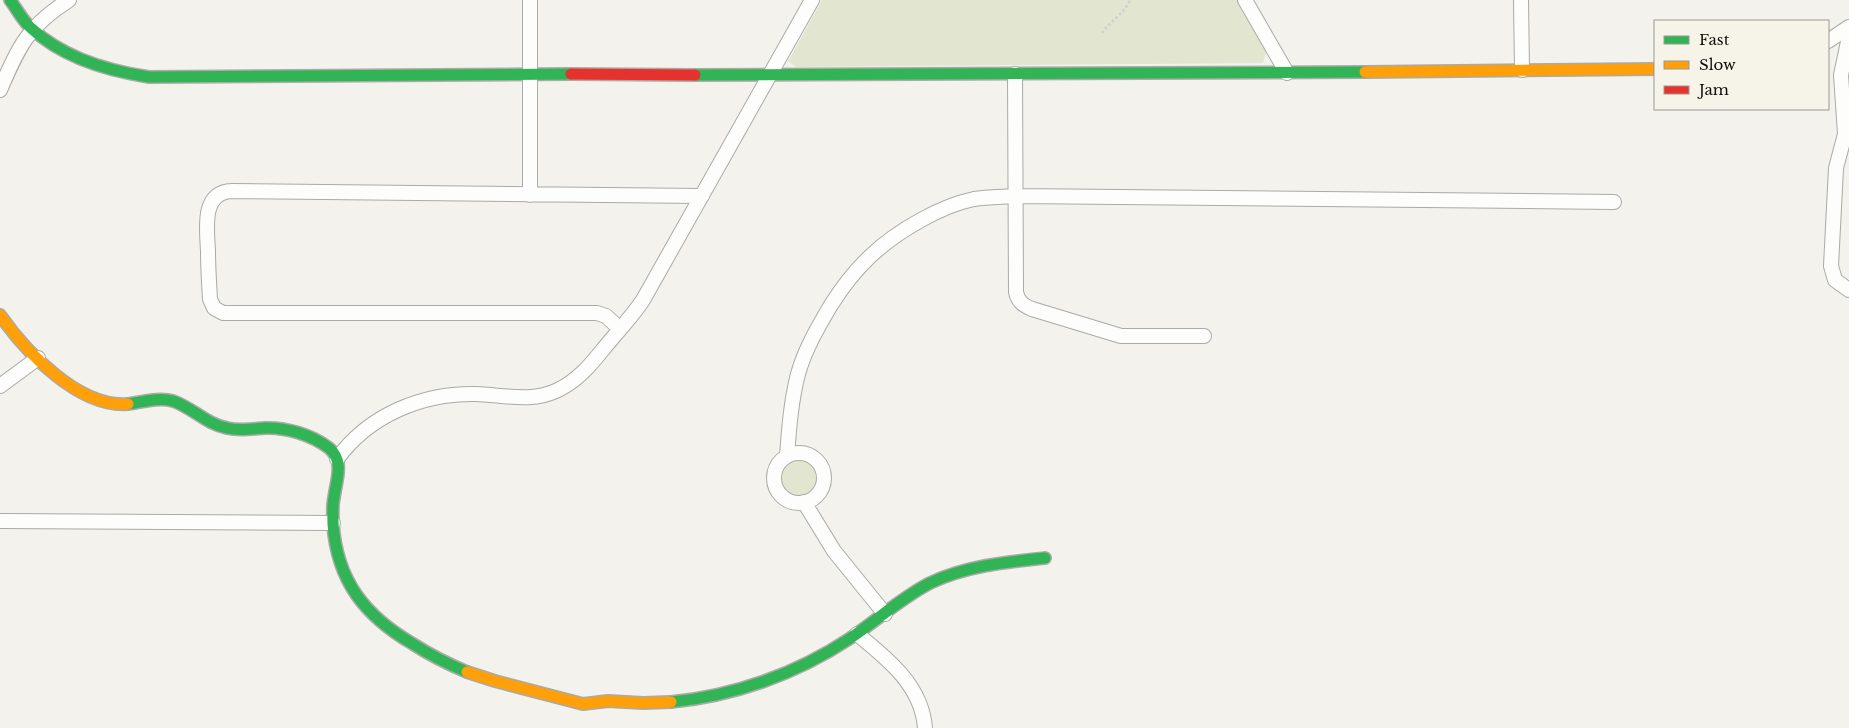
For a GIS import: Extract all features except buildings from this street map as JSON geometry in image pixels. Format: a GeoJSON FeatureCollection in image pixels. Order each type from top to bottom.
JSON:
{"type":"FeatureCollection","features":[{"type":"Feature","properties":{"kind":"street"},"geometry":{"type":"LineString","coordinates":[[10,0],[32,29],[74,55],[124,72],[150,77],[530,74],[769,76],[1287,74],[1654,69]]}},
{"type":"Feature","properties":{"kind":"street"},"geometry":{"type":"LineString","coordinates":[[0,90],[14,58],[32,29],[51,12],[70,0]]}},
{"type":"Feature","properties":{"kind":"street"},"geometry":{"type":"LineString","coordinates":[[530,0],[530,195]]}},
{"type":"Feature","properties":{"kind":"street"},"geometry":{"type":"LineString","coordinates":[[337,459],[358,436],[373,424],[397,410],[420,400],[460,394],[531,398],[558,390],[582,374],[643,300],[812,0]]}},
{"type":"Feature","properties":{"kind":"street"},"geometry":{"type":"LineString","coordinates":[[1245,0],[1287,74]]}},
{"type":"Feature","properties":{"kind":"street"},"geometry":{"type":"LineString","coordinates":[[1521,0],[1522,70]]}},
{"type":"Feature","properties":{"kind":"street"},"geometry":{"type":"LineString","coordinates":[[1829,40],[1849,27]]}},
{"type":"Feature","properties":{"kind":"street"},"geometry":{"type":"LineString","coordinates":[[1849,37],[1841,75],[1841,96],[1846,141],[1836,168],[1831,266],[1835,280],[1849,290]]}},
{"type":"Feature","properties":{"kind":"street"},"geometry":{"type":"LineString","coordinates":[[1015,74],[1016,292],[1018,300],[1022,304],[1121,336],[1204,336]]}},
{"type":"Feature","properties":{"kind":"street"},"geometry":{"type":"LineString","coordinates":[[1829,82],[1838,88],[1841,96]]}},
{"type":"Feature","properties":{"kind":"street"},"geometry":{"type":"LineString","coordinates":[[620,329],[606,316],[597,313],[227,314],[218,311],[211,304],[206,220],[210,206],[220,193],[232,191],[702,196]]}},
{"type":"Feature","properties":{"kind":"street"},"geometry":{"type":"LineString","coordinates":[[787,456],[795,389],[803,360],[823,318],[839,293],[860,266],[878,248],[896,235],[932,214],[973,200],[1016,196],[1614,202]]}},
{"type":"Feature","properties":{"kind":"street"},"geometry":{"type":"LineString","coordinates":[[0,315],[16,338],[38,358],[72,386],[98,400],[120,405],[164,400],[186,408],[220,427],[245,430],[271,428],[300,433],[323,444],[337,459],[334,522],[338,560],[344,576],[367,610],[391,631],[439,660],[464,671],[526,690],[585,704],[604,701],[629,704],[672,702],[718,694],[787,671],[836,647],[917,590],[954,573],[1007,562],[1045,558]]}},
{"type":"Feature","properties":{"kind":"street"},"geometry":{"type":"LineString","coordinates":[[0,386],[38,358]]}},
{"type":"Feature","properties":{"kind":"street"},"geometry":{"type":"LineString","coordinates":[[803,454],[811,457],[821,468],[823,483],[820,490],[815,496],[804,502],[792,502],[785,499],[775,485],[776,469],[787,456],[803,454]]}},
{"type":"Feature","properties":{"kind":"street"},"geometry":{"type":"LineString","coordinates":[[804,502],[834,551],[885,614]]}},
{"type":"Feature","properties":{"kind":"street"},"geometry":{"type":"LineString","coordinates":[[0,521],[334,522]]}},
{"type":"Feature","properties":{"kind":"street"},"geometry":{"type":"LineString","coordinates":[[857,634],[890,662],[911,687],[921,704],[925,728]]}},
{"type":"Feature","properties":{"kind":"path"},"geometry":{"type":"LineString","coordinates":[[1102,33],[1110,22],[1127,6],[1130,0]]}},
{"type":"Feature","properties":{"kind":"green space"},"geometry":{"type":"Polygon","coordinates":[[[822,0],[1238,0],[1267,49],[1263,63],[796,67],[788,61],[822,0]]]}},
{"type":"Feature","properties":{"kind":"green space"},"geometry":{"type":"Polygon","coordinates":[[[799,461],[811,466],[816,478],[811,490],[799,495],[787,490],[782,478],[787,466],[799,461]]]}},
{"type":"Feature","properties":{"kind":"traffic: fast"},"geometry":{"type":"LineString","coordinates":[[10,0],[28,25],[43,38],[71,55],[102,67],[149,77],[571,74]]}},
{"type":"Feature","properties":{"kind":"traffic: fast"},"geometry":{"type":"LineString","coordinates":[[695,75],[1365,72]]}},
{"type":"Feature","properties":{"kind":"traffic: fast"},"geometry":{"type":"LineString","coordinates":[[128,404],[157,400],[173,401],[219,426],[246,430],[265,428],[290,430],[315,439],[329,448],[334,453],[338,465],[338,478],[333,501],[333,524],[336,544],[340,563],[356,595],[368,609],[396,633],[433,656],[467,672]]}},
{"type":"Feature","properties":{"kind":"traffic: fast"},"geometry":{"type":"LineString","coordinates":[[671,702],[718,695],[741,689],[808,663],[849,639],[909,596],[944,577],[986,566],[1045,558]]}},
{"type":"Feature","properties":{"kind":"traffic: slow"},"geometry":{"type":"LineString","coordinates":[[1365,72],[1654,69]]}},
{"type":"Feature","properties":{"kind":"traffic: slow"},"geometry":{"type":"LineString","coordinates":[[0,315],[24,345],[55,375],[91,397],[109,403],[128,404]]}},
{"type":"Feature","properties":{"kind":"traffic: slow"},"geometry":{"type":"LineString","coordinates":[[467,672],[583,704],[608,701],[671,702]]}},
{"type":"Feature","properties":{"kind":"traffic: jam"},"geometry":{"type":"LineString","coordinates":[[571,74],[695,75]]}}]}
